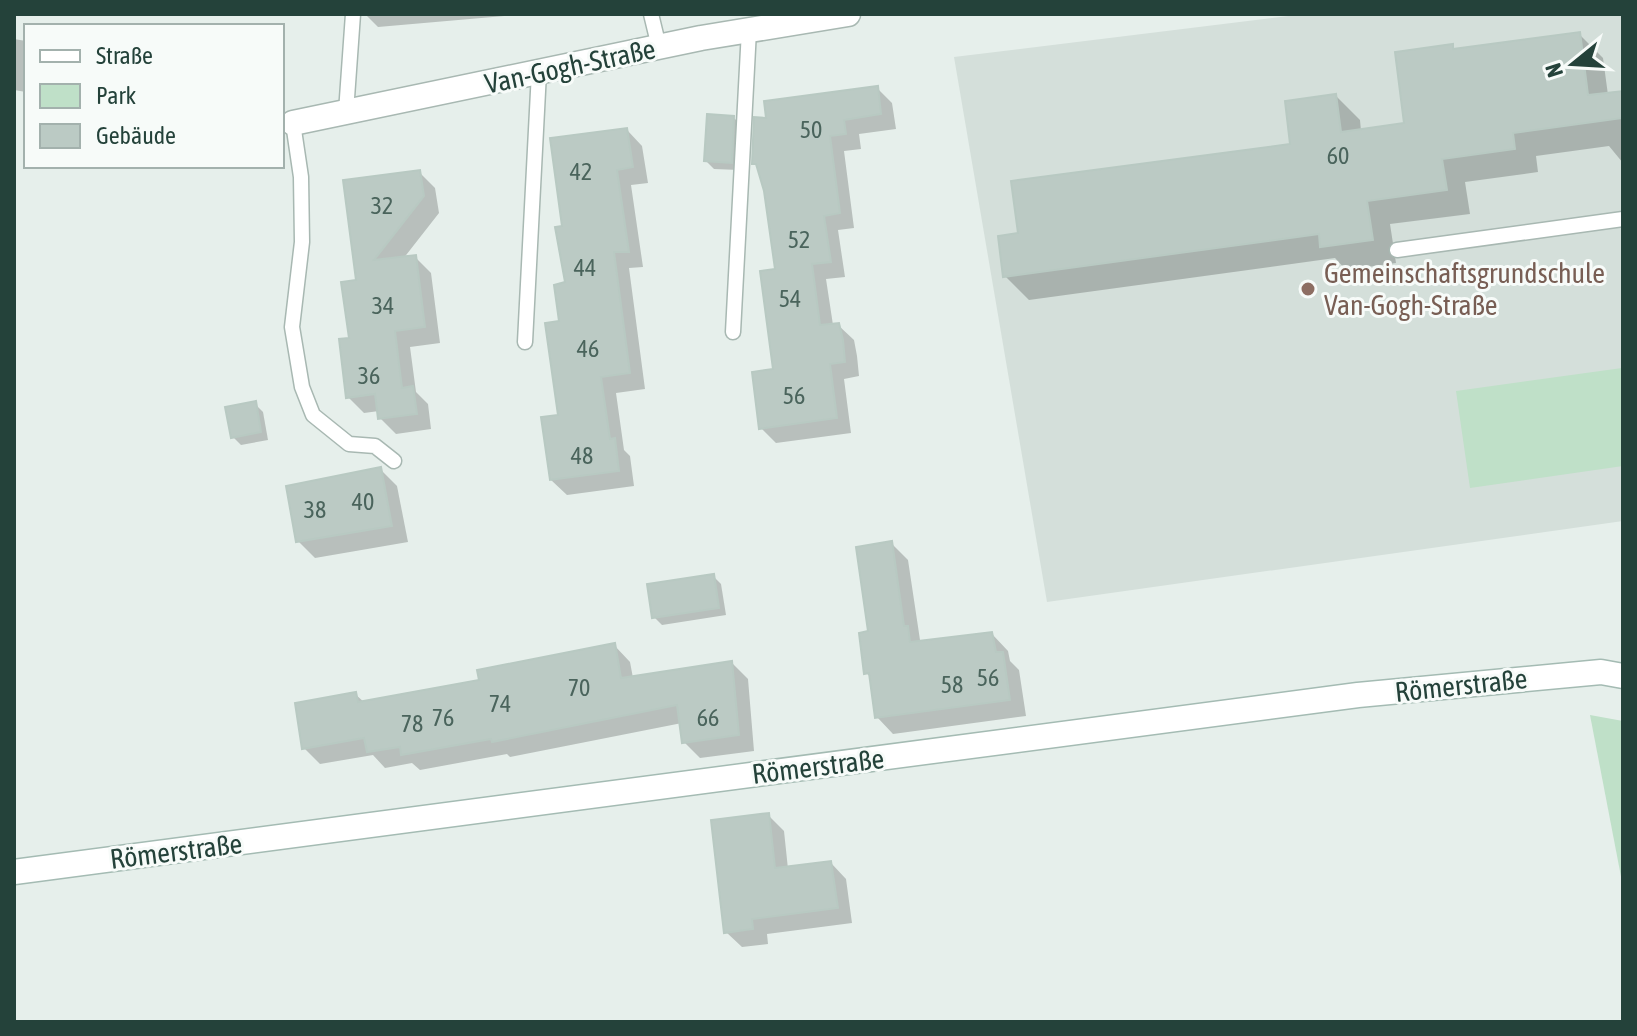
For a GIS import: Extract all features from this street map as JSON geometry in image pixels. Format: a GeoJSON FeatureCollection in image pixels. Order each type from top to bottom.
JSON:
{"type":"FeatureCollection","features":[{"type":"Feature","properties":{"kind":"street","name":"Van-Gogh-Straße"},"geometry":{"type":"LineString","coordinates":[[293,123],[659,47],[848,14]]}},
{"type":"Feature","properties":{"kind":"street","name":"Römerstraße"},"geometry":{"type":"LineString","coordinates":[[14,872],[1358,695],[1601,672],[1623,676]]}},
{"type":"Feature","properties":{"kind":"lane"},"geometry":{"type":"LineString","coordinates":[[346,112],[353,14]]}},
{"type":"Feature","properties":{"kind":"lane"},"geometry":{"type":"LineString","coordinates":[[651,14],[659,47]]}},
{"type":"Feature","properties":{"kind":"lane"},"geometry":{"type":"LineString","coordinates":[[733,332],[749,30]]}},
{"type":"Feature","properties":{"kind":"lane"},"geometry":{"type":"LineString","coordinates":[[525,342],[539,72]]}},
{"type":"Feature","properties":{"kind":"lane"},"geometry":{"type":"LineString","coordinates":[[293,123],[301,177],[302,242],[292,327],[302,387],[313,415],[349,444],[375,446],[394,461]]}},
{"type":"Feature","properties":{"kind":"lane"},"geometry":{"type":"LineString","coordinates":[[1397,250],[1623,219]]}},
{"type":"Feature","properties":{"kind":"shaded area","name":"Gemeinschaftsgrundschule Van-Gogh-Straße"},"geometry":{"type":"Polygon","coordinates":[[[1305,14],[1623,14],[1623,521],[1047,602],[954,57],[1305,14]]]}},
{"type":"Feature","properties":{"kind":"green space"},"geometry":{"type":"Polygon","coordinates":[[[1622,368],[1623,466],[1470,488],[1456,391],[1622,368]]]}},
{"type":"Feature","properties":{"kind":"green space"},"geometry":{"type":"Polygon","coordinates":[[[1590,715],[1623,721],[1623,887],[1590,715]]]}},
{"type":"Feature","properties":{"kind":"building"},"geometry":{"type":"Polygon","coordinates":[[[1580,32],[1588,95],[1623,91],[1623,118],[1513,133],[1515,149],[1442,159],[1447,190],[1367,201],[1373,240],[1320,247],[1319,234],[1003,277],[998,236],[1018,233],[1011,181],[1290,144],[1285,101],[1336,94],[1341,132],[1404,123],[1395,52],[1453,44],[1453,49],[1580,32]]]}},
{"type":"Feature","properties":{"kind":"building"},"geometry":{"type":"Polygon","coordinates":[[[878,86],[881,114],[844,120],[846,134],[830,136],[840,213],[824,216],[831,262],[812,264],[820,325],[839,323],[843,340],[845,362],[830,364],[837,418],[759,429],[752,372],[773,369],[760,271],[775,269],[764,191],[756,164],[752,164],[754,117],[766,118],[764,101],[878,86]]]}},
{"type":"Feature","properties":{"kind":"building"},"geometry":{"type":"Polygon","coordinates":[[[707,114],[734,116],[732,163],[704,161],[707,114]]]}},
{"type":"Feature","properties":{"kind":"building"},"geometry":{"type":"Polygon","coordinates":[[[627,128],[633,167],[617,170],[629,252],[614,252],[630,373],[601,377],[610,439],[615,438],[619,471],[550,480],[541,417],[558,415],[545,323],[559,321],[554,285],[565,282],[555,227],[562,226],[550,138],[627,128]]]}},
{"type":"Feature","properties":{"kind":"building"},"geometry":{"type":"Polygon","coordinates":[[[420,170],[424,196],[374,260],[416,255],[425,327],[395,331],[402,388],[413,386],[417,414],[378,419],[375,394],[346,398],[339,339],[349,338],[341,282],[356,280],[343,180],[420,170]]]}},
{"type":"Feature","properties":{"kind":"building"},"geometry":{"type":"Polygon","coordinates":[[[256,401],[261,432],[231,438],[225,407],[256,401]]]}},
{"type":"Feature","properties":{"kind":"building"},"geometry":{"type":"Polygon","coordinates":[[[381,467],[392,526],[296,542],[286,486],[381,467]]]}},
{"type":"Feature","properties":{"kind":"building"},"geometry":{"type":"Polygon","coordinates":[[[892,541],[904,626],[908,626],[910,642],[992,632],[996,652],[1003,652],[1010,700],[875,718],[869,673],[864,674],[859,633],[868,631],[856,547],[892,541]]]}},
{"type":"Feature","properties":{"kind":"building"},"geometry":{"type":"Polygon","coordinates":[[[714,574],[719,608],[652,618],[647,584],[714,574]]]}},
{"type":"Feature","properties":{"kind":"building"},"geometry":{"type":"Polygon","coordinates":[[[615,643],[621,678],[732,661],[739,735],[682,743],[677,705],[492,742],[491,739],[401,755],[400,747],[367,752],[364,738],[302,749],[295,703],[356,692],[358,702],[479,680],[477,670],[615,643]]]}},
{"type":"Feature","properties":{"kind":"building"},"geometry":{"type":"Polygon","coordinates":[[[769,813],[775,868],[831,861],[838,908],[752,919],[753,929],[724,933],[711,820],[769,813]]]}},
{"type":"Feature","properties":{"kind":"place","name":"Gemeinschaftsgrundschule Van-Gogh-Straße"},"geometry":{"type":"Point","coordinates":[1308,289]}}]}
